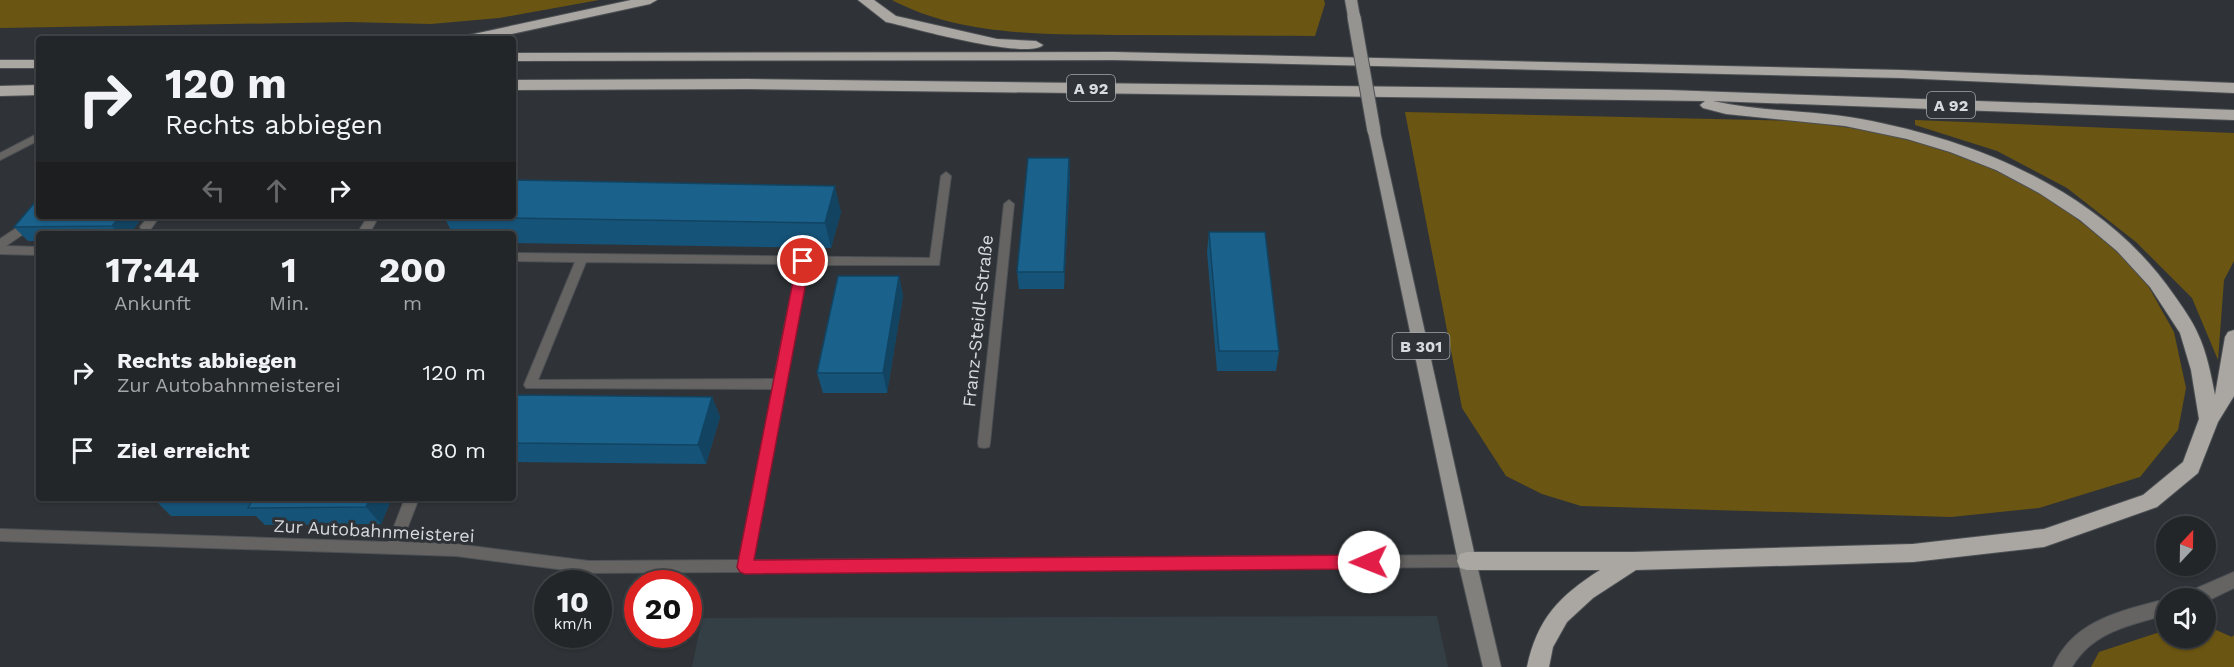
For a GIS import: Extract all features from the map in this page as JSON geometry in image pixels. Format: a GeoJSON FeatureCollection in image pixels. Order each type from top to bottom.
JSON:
{"type":"FeatureCollection","features":[{"type":"Feature","properties":{"kind":"highway"},"geometry":{"type":"LineString","coordinates":[[483,36],[650,0]]}},
{"type":"Feature","properties":{"kind":"highway"},"geometry":{"type":"LineString","coordinates":[[865,0],[891,19],[923,27],[998,43],[1074,46],[1114,56]]}},
{"type":"Feature","properties":{"kind":"highway","name":"A 92"},"geometry":{"type":"LineString","coordinates":[[516,57],[1114,56],[1901,74],[2234,88]]}},
{"type":"Feature","properties":{"kind":"highway"},"geometry":{"type":"LineString","coordinates":[[0,64],[36,64]]}},
{"type":"Feature","properties":{"kind":"highway","name":"A 92"},"geometry":{"type":"LineString","coordinates":[[516,85],[748,84],[1668,95],[2234,115]]}},
{"type":"Feature","properties":{"kind":"highway"},"geometry":{"type":"LineString","coordinates":[[0,91],[36,90]]}},
{"type":"Feature","properties":{"kind":"highway"},"geometry":{"type":"LineString","coordinates":[[1668,95],[1726,110],[1812,117],[1900,132],[1939,142],[1979,157],[2047,191],[2085,214],[2116,238],[2151,276],[2185,324],[2199,367],[2209,419]]}},
{"type":"Feature","properties":{"kind":"highway"},"geometry":{"type":"LineString","coordinates":[[1467,561],[1633,561],[1913,553],[2044,538],[2150,501],[2191,467],[2209,419],[2225,395],[2234,337]]}},
{"type":"Feature","properties":{"kind":"highway"},"geometry":{"type":"LineString","coordinates":[[1538,667],[1545,635],[1558,614],[1580,595],[1633,561]]}},
{"type":"Feature","properties":{"kind":"main road","name":"B 301"},"geometry":{"type":"LineString","coordinates":[[1351,0],[1374,132],[1467,561]]}},
{"type":"Feature","properties":{"kind":"main road"},"geometry":{"type":"LineString","coordinates":[[1467,561],[1492,667]]}},
{"type":"Feature","properties":{"kind":"street"},"geometry":{"type":"LineString","coordinates":[[2216,588],[2234,580]]}},
{"type":"Feature","properties":{"kind":"street"},"geometry":{"type":"LineString","coordinates":[[2062,667],[2078,643],[2091,632],[2110,622],[2156,610]]}},
{"type":"Feature","properties":{"kind":"lane"},"geometry":{"type":"LineString","coordinates":[[0,157],[36,138]]}},
{"type":"Feature","properties":{"kind":"lane"},"geometry":{"type":"LineString","coordinates":[[516,257],[935,262],[946,176]]}},
{"type":"Feature","properties":{"kind":"lane","name":"Franz-Steidl-Straße"},"geometry":{"type":"LineString","coordinates":[[984,443],[1009,204]]}},
{"type":"Feature","properties":{"kind":"lane"},"geometry":{"type":"LineString","coordinates":[[0,245],[36,219]]}},
{"type":"Feature","properties":{"kind":"lane"},"geometry":{"type":"LineString","coordinates":[[146,227],[153,219]]}},
{"type":"Feature","properties":{"kind":"lane"},"geometry":{"type":"LineString","coordinates":[[0,250],[36,251]]}},
{"type":"Feature","properties":{"kind":"lane"},"geometry":{"type":"LineString","coordinates":[[582,258],[530,385],[780,384]]}},
{"type":"Feature","properties":{"kind":"lane"},"geometry":{"type":"LineString","coordinates":[[745,567],[803,261]]}},
{"type":"Feature","properties":{"kind":"lane"},"geometry":{"type":"LineString","coordinates":[[393,548],[411,501]]}},
{"type":"Feature","properties":{"kind":"lane","name":"Zur Autobahnmeisterei"},"geometry":{"type":"LineString","coordinates":[[0,535],[456,550],[589,567],[1467,561]]}},
{"type":"Feature","properties":{"kind":"shaded area"},"geometry":{"type":"Polygon","coordinates":[[[0,0],[599,0],[499,18],[431,24],[349,22],[0,28],[0,0]]]}},
{"type":"Feature","properties":{"kind":"shaded area"},"geometry":{"type":"Polygon","coordinates":[[[892,0],[1324,0],[1325,4],[1315,36],[1102,35],[1040,34],[978,28],[920,12],[892,0]]]}},
{"type":"Feature","properties":{"kind":"shaded area"},"geometry":{"type":"Polygon","coordinates":[[[1405,112],[1799,121],[1873,131],[1939,148],[1990,167],[2050,199],[2101,237],[2142,275],[2174,332],[2186,388],[2178,430],[2140,477],[2039,508],[1951,517],[1581,506],[1542,494],[1506,476],[1462,408],[1405,112]]]}},
{"type":"Feature","properties":{"kind":"shaded area"},"geometry":{"type":"Polygon","coordinates":[[[1915,120],[2234,133],[2234,261],[2224,280],[2218,360],[2192,298],[2136,242],[2067,188],[1997,151],[1915,125],[1915,120]]]}},
{"type":"Feature","properties":{"kind":"shaded area"},"geometry":{"type":"Polygon","coordinates":[[[1437,616],[1448,667],[692,667],[696,648],[702,648],[702,618],[1437,616]]]}},
{"type":"Feature","properties":{"kind":"shaded area"},"geometry":{"type":"Polygon","coordinates":[[[2216,630],[2232,637],[2234,635],[2234,667],[2091,667],[2099,652],[2156,633],[2156,648],[2216,648],[2216,630]]]}},
{"type":"Feature","properties":{"kind":"building"},"geometry":{"type":"Polygon","coordinates":[[[1028,158],[1069,158],[1064,272],[1017,272],[1028,158]]]}},
{"type":"Feature","properties":{"kind":"building"},"geometry":{"type":"Polygon","coordinates":[[[516,180],[835,186],[825,223],[516,218],[516,180]]]}},
{"type":"Feature","properties":{"kind":"building"},"geometry":{"type":"Polygon","coordinates":[[[36,201],[36,219],[118,219],[112,226],[14,227],[36,201]]]}},
{"type":"Feature","properties":{"kind":"building"},"geometry":{"type":"Polygon","coordinates":[[[1209,232],[1265,232],[1279,351],[1219,351],[1209,232]]]}},
{"type":"Feature","properties":{"kind":"building"},"geometry":{"type":"Polygon","coordinates":[[[838,276],[899,276],[883,373],[817,373],[838,276]]]}},
{"type":"Feature","properties":{"kind":"building"},"geometry":{"type":"Polygon","coordinates":[[[516,395],[712,397],[698,445],[516,443],[516,395]]]}},
{"type":"Feature","properties":{"kind":"building"},"geometry":{"type":"Polygon","coordinates":[[[252,501],[369,501],[366,507],[248,508],[252,501]]]}},
{"type":"Feature","properties":{"kind":"route"},"geometry":{"type":"LineString","coordinates":[[803,261],[745,567],[1369,562]]}}]}
